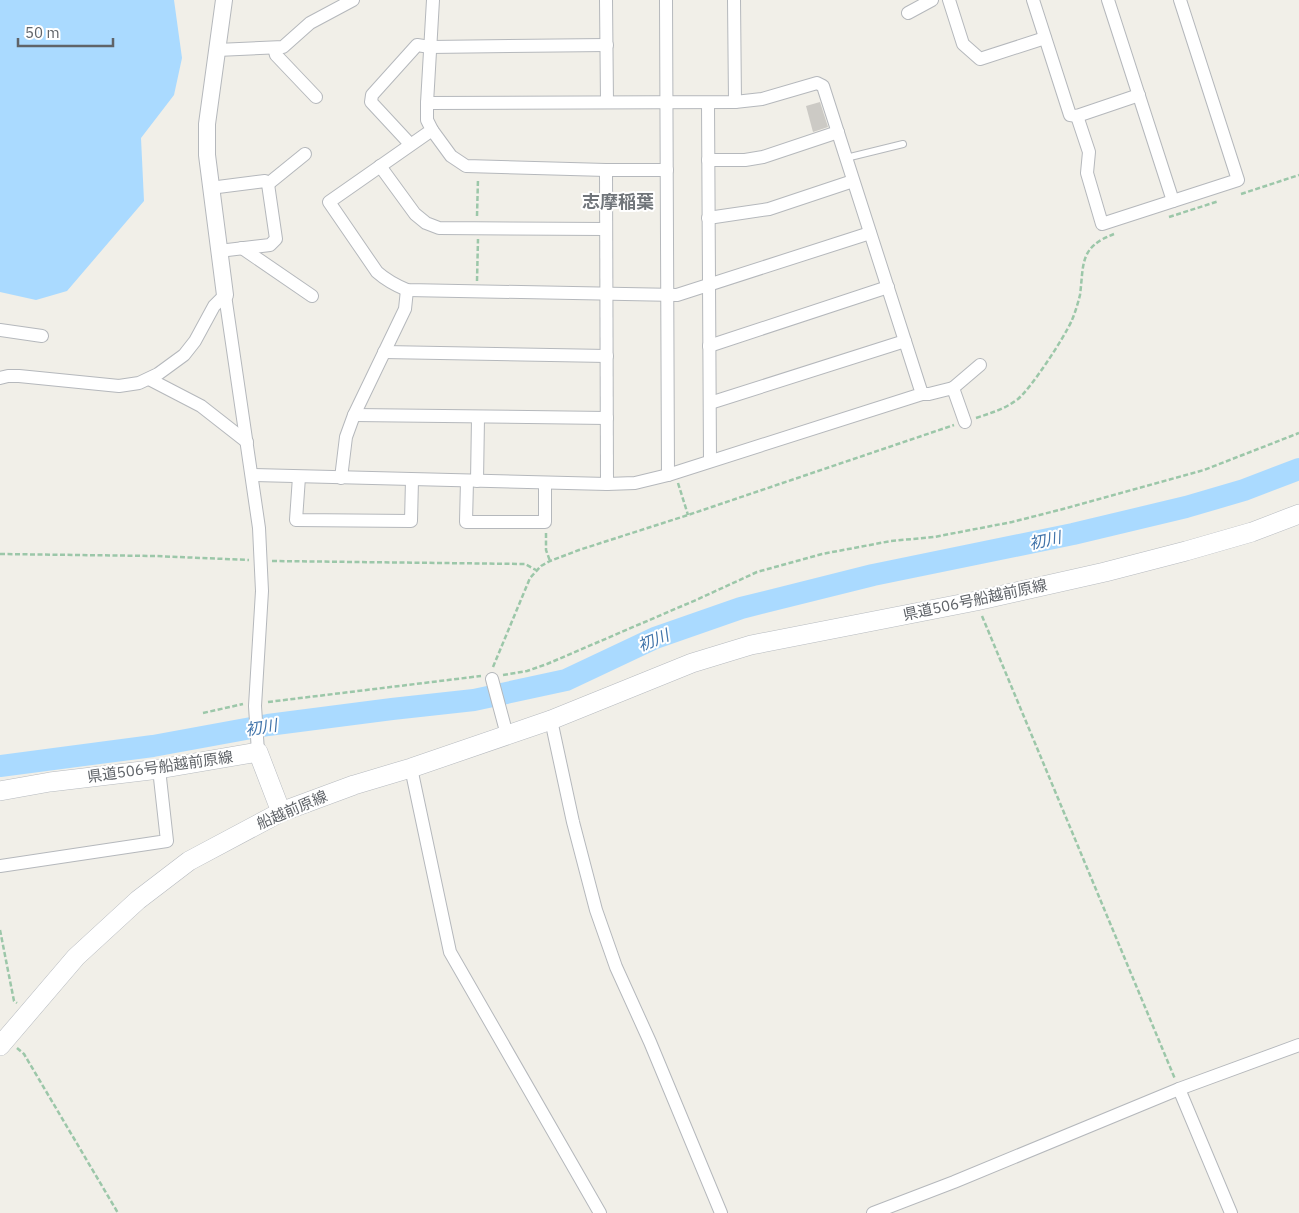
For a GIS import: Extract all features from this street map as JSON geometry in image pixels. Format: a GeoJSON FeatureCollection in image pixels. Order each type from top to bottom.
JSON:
{"type":"FeatureCollection","features":[{"type":"Feature","properties":{"kind":"main road","name":"県道506号船越前原線"},"geometry":{"type":"LineString","coordinates":[[650,680],[692,663],[751,645],[1105,572],[1186,552],[1252,532],[1299,514]]}},
{"type":"Feature","properties":{"kind":"main road","name":"船越前原線"},"geometry":{"type":"LineString","coordinates":[[3,1043],[76,957],[138,900],[188,861],[281,812],[354,785],[411,768],[550,720],[650,680]]}},
{"type":"Feature","properties":{"kind":"main road","name":"県道506号船越前原線"},"geometry":{"type":"LineString","coordinates":[[0,790],[159,769],[258,752]]}},
{"type":"Feature","properties":{"kind":"main road"},"geometry":{"type":"LineString","coordinates":[[258,752],[281,812]]}},
{"type":"Feature","properties":{"kind":"street"},"geometry":{"type":"LineString","coordinates":[[224,0],[207,124],[207,155],[225,296],[260,528],[262,591],[255,704],[258,752]]}},
{"type":"Feature","properties":{"kind":"street"},"geometry":{"type":"LineString","coordinates":[[217,50],[282,47],[310,23],[353,0]]}},
{"type":"Feature","properties":{"kind":"street"},"geometry":{"type":"LineString","coordinates":[[433,0],[427,120],[451,156],[466,166],[667,170]]}},
{"type":"Feature","properties":{"kind":"street"},"geometry":{"type":"LineString","coordinates":[[606,0],[607,102]]}},
{"type":"Feature","properties":{"kind":"street"},"geometry":{"type":"LineString","coordinates":[[666,0],[667,295],[671,474]]}},
{"type":"Feature","properties":{"kind":"street"},"geometry":{"type":"LineString","coordinates":[[734,0],[735,102]]}},
{"type":"Feature","properties":{"kind":"street"},"geometry":{"type":"LineString","coordinates":[[908,13],[932,0]]}},
{"type":"Feature","properties":{"kind":"street"},"geometry":{"type":"LineString","coordinates":[[948,0],[963,44],[980,59],[1046,38]]}},
{"type":"Feature","properties":{"kind":"street"},"geometry":{"type":"LineString","coordinates":[[1033,0],[1070,115],[1077,116],[1139,95]]}},
{"type":"Feature","properties":{"kind":"street"},"geometry":{"type":"LineString","coordinates":[[1108,0],[1173,201]]}},
{"type":"Feature","properties":{"kind":"street"},"geometry":{"type":"LineString","coordinates":[[1077,116],[1089,152],[1087,174],[1102,224],[1238,180],[1180,0]]}},
{"type":"Feature","properties":{"kind":"street"},"geometry":{"type":"LineString","coordinates":[[410,144],[371,102],[372,95],[417,45],[430,47],[606,45]]}},
{"type":"Feature","properties":{"kind":"street"},"geometry":{"type":"LineString","coordinates":[[274,48],[276,54],[316,97]]}},
{"type":"Feature","properties":{"kind":"street"},"geometry":{"type":"LineString","coordinates":[[427,103],[735,102],[762,99],[817,83],[823,86],[922,394]]}},
{"type":"Feature","properties":{"kind":"street"},"geometry":{"type":"LineString","coordinates":[[708,103],[710,461]]}},
{"type":"Feature","properties":{"kind":"street"},"geometry":{"type":"LineString","coordinates":[[432,130],[329,202],[377,272],[387,280],[407,290],[677,295],[870,233]]}},
{"type":"Feature","properties":{"kind":"street"},"geometry":{"type":"LineString","coordinates":[[708,160],[745,160],[763,157],[838,132]]}},
{"type":"Feature","properties":{"kind":"street"},"geometry":{"type":"LineString","coordinates":[[268,184],[305,154]]}},
{"type":"Feature","properties":{"kind":"street"},"geometry":{"type":"LineString","coordinates":[[380,166],[415,214],[426,224],[439,228],[606,230]]}},
{"type":"Feature","properties":{"kind":"street"},"geometry":{"type":"LineString","coordinates":[[606,170],[607,484]]}},
{"type":"Feature","properties":{"kind":"street"},"geometry":{"type":"LineString","coordinates":[[210,188],[265,181],[268,184]]}},
{"type":"Feature","properties":{"kind":"street"},"geometry":{"type":"LineString","coordinates":[[708,218],[768,209],[854,181]]}},
{"type":"Feature","properties":{"kind":"street"},"geometry":{"type":"LineString","coordinates":[[219,251],[270,245],[276,239],[268,184]]}},
{"type":"Feature","properties":{"kind":"street"},"geometry":{"type":"LineString","coordinates":[[242,248],[312,296]]}},
{"type":"Feature","properties":{"kind":"street"},"geometry":{"type":"LineString","coordinates":[[709,346],[888,287]]}},
{"type":"Feature","properties":{"kind":"street"},"geometry":{"type":"LineString","coordinates":[[341,478],[346,437],[354,415],[406,309],[407,290]]}},
{"type":"Feature","properties":{"kind":"street"},"geometry":{"type":"LineString","coordinates":[[0,378],[19,376],[119,386],[139,383],[168,367],[184,355],[195,341],[214,306],[225,296]]}},
{"type":"Feature","properties":{"kind":"street"},"geometry":{"type":"LineString","coordinates":[[0,330],[42,336]]}},
{"type":"Feature","properties":{"kind":"street"},"geometry":{"type":"LineString","coordinates":[[710,403],[905,340]]}},
{"type":"Feature","properties":{"kind":"street"},"geometry":{"type":"LineString","coordinates":[[384,352],[607,356]]}},
{"type":"Feature","properties":{"kind":"street"},"geometry":{"type":"LineString","coordinates":[[252,475],[545,483],[635,483],[671,474],[922,394],[953,388],[980,365]]}},
{"type":"Feature","properties":{"kind":"street"},"geometry":{"type":"LineString","coordinates":[[150,378],[201,406],[248,442]]}},
{"type":"Feature","properties":{"kind":"street"},"geometry":{"type":"LineString","coordinates":[[953,388],[964,419]]}},
{"type":"Feature","properties":{"kind":"street"},"geometry":{"type":"LineString","coordinates":[[354,415],[478,418],[607,418]]}},
{"type":"Feature","properties":{"kind":"street"},"geometry":{"type":"LineString","coordinates":[[478,418],[466,522],[545,522],[545,483]]}},
{"type":"Feature","properties":{"kind":"street"},"geometry":{"type":"LineString","coordinates":[[299,477],[296,520],[411,521],[412,480]]}},
{"type":"Feature","properties":{"kind":"street"},"geometry":{"type":"LineString","coordinates":[[492,677],[507,735]]}},
{"type":"Feature","properties":{"kind":"street"},"geometry":{"type":"LineString","coordinates":[[550,720],[573,822],[596,910],[616,966],[650,1042],[721,1213]]}},
{"type":"Feature","properties":{"kind":"street"},"geometry":{"type":"LineString","coordinates":[[411,768],[450,952],[600,1213]]}},
{"type":"Feature","properties":{"kind":"street"},"geometry":{"type":"LineString","coordinates":[[0,866],[167,840],[159,769]]}},
{"type":"Feature","properties":{"kind":"street"},"geometry":{"type":"LineString","coordinates":[[873,1213],[954,1182],[1179,1089],[1299,1045]]}},
{"type":"Feature","properties":{"kind":"street"},"geometry":{"type":"LineString","coordinates":[[1179,1089],[1230,1213]]}},
{"type":"Feature","properties":{"kind":"lane"},"geometry":{"type":"LineString","coordinates":[[846,158],[903,144]]}},
{"type":"Feature","properties":{"kind":"path"},"geometry":{"type":"LineString","coordinates":[[203,713],[255,704],[492,677],[527,671],[548,664],[757,572],[822,554],[891,541],[934,537],[1012,522],[1204,470],[1299,433]]}},
{"type":"Feature","properties":{"kind":"path"},"geometry":{"type":"LineString","coordinates":[[671,474],[687,514]]}},
{"type":"Feature","properties":{"kind":"path"},"geometry":{"type":"LineString","coordinates":[[492,677],[493,668],[530,578],[535,569],[549,559],[545,522]]}},
{"type":"Feature","properties":{"kind":"path"},"geometry":{"type":"LineString","coordinates":[[0,554],[530,565],[535,569]]}},
{"type":"Feature","properties":{"kind":"path"},"geometry":{"type":"LineString","coordinates":[[976,600],[1179,1089]]}},
{"type":"Feature","properties":{"kind":"path"},"geometry":{"type":"LineString","coordinates":[[0,930],[14,1001],[29,1013]]}},
{"type":"Feature","properties":{"kind":"path"},"geometry":{"type":"LineString","coordinates":[[3,1043],[24,1054],[118,1213]]}},
{"type":"Feature","properties":{"kind":"water"},"geometry":{"type":"Polygon","coordinates":[[[0,0],[174,0],[182,58],[174,95],[141,138],[144,201],[67,291],[36,300],[0,292],[0,0]]]}},
{"type":"Feature","properties":{"kind":"building"},"geometry":{"type":"Polygon","coordinates":[[[820,102],[828,127],[813,132],[806,106],[820,102]]]}},
{"type":"Feature","properties":{"kind":"waterway","name":"初川"},"geometry":{"type":"LineString","coordinates":[[0,766],[153,746],[268,725],[474,700],[566,680],[655,638],[741,608],[873,575],[1073,534],[1186,507],[1244,490],[1299,469]]}},
{"type":"Feature","properties":{"kind":"district","name":"志摩稲葉"},"geometry":{"type":"Point","coordinates":[618,202]}}]}
